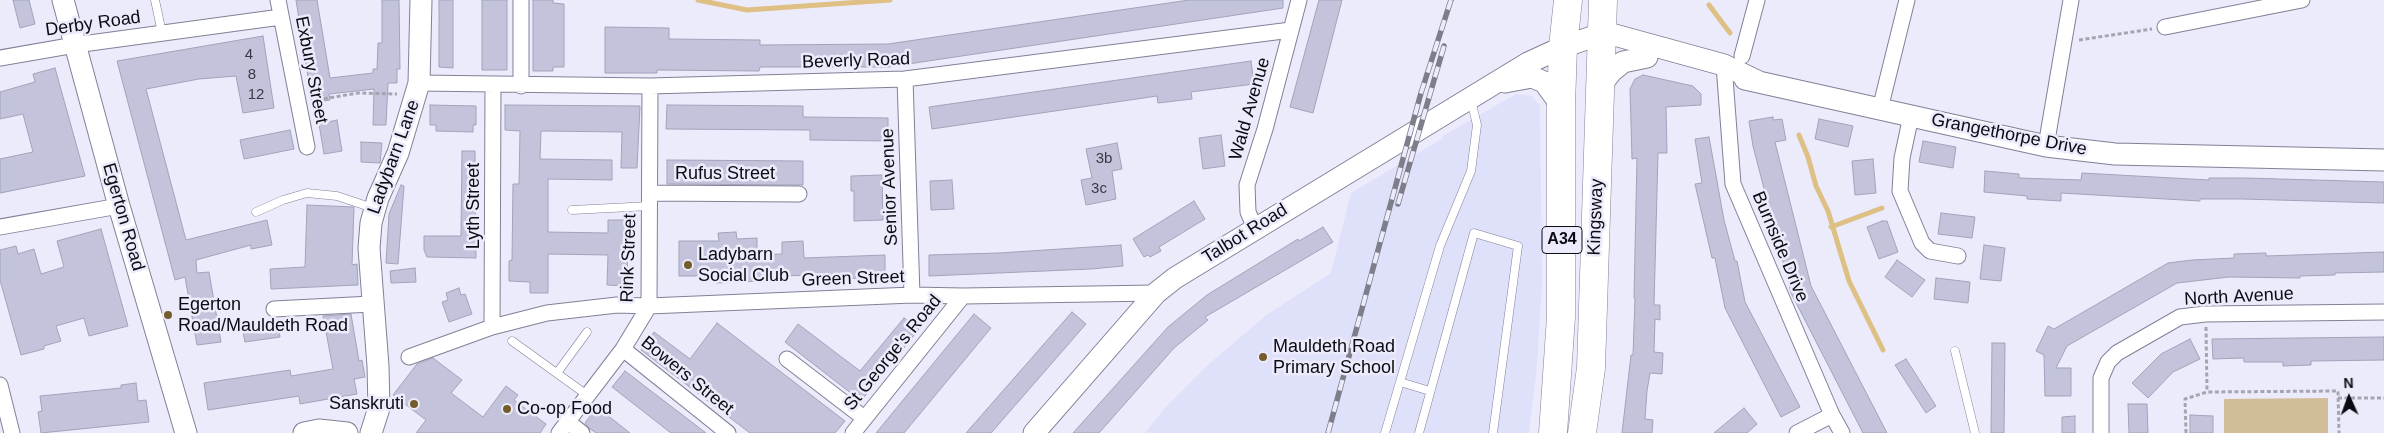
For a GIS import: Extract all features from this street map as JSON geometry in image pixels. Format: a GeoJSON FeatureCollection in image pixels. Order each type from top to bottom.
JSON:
{"type":"FeatureCollection","features":[{"type":"Feature","properties":{"kind":"highway","name":"Kingsway"},"geometry":{"type":"LineString","coordinates":[[1568,0],[1587,42],[1601,85],[1591,368],[1582,433]]}},
{"type":"Feature","properties":{"kind":"highway","name":"Kingsway"},"geometry":{"type":"LineString","coordinates":[[1562,191],[1573,136],[1587,42],[1587,0]]}},
{"type":"Feature","properties":{"kind":"highway","name":"Kingsway"},"geometry":{"type":"LineString","coordinates":[[1553,433],[1561,317],[1561,105],[1603,0]]}},
{"type":"Feature","properties":{"kind":"street","name":"Egerton Road"},"geometry":{"type":"LineString","coordinates":[[63,0],[119,206],[186,433]]}},
{"type":"Feature","properties":{"kind":"street","name":"Exbury Street"},"geometry":{"type":"LineString","coordinates":[[278,0],[307,147]]}},
{"type":"Feature","properties":{"kind":"street","name":"Ladybarn Lane"},"geometry":{"type":"LineString","coordinates":[[371,433],[379,408],[378,366],[369,248],[374,208],[398,153],[418,89],[421,0]]}},
{"type":"Feature","properties":{"kind":"street"},"geometry":{"type":"LineString","coordinates":[[521,0],[521,86]]}},
{"type":"Feature","properties":{"kind":"street","name":"Wald Avenue"},"geometry":{"type":"LineString","coordinates":[[1255,228],[1248,212],[1247,185],[1265,129],[1299,0]]}},
{"type":"Feature","properties":{"kind":"street"},"geometry":{"type":"LineString","coordinates":[[1730,65],[1757,0]]}},
{"type":"Feature","properties":{"kind":"street"},"geometry":{"type":"LineString","coordinates":[[1880,109],[1907,0]]}},
{"type":"Feature","properties":{"kind":"street"},"geometry":{"type":"LineString","coordinates":[[2046,146],[2071,0]]}},
{"type":"Feature","properties":{"kind":"street"},"geometry":{"type":"LineString","coordinates":[[2164,27],[2302,0]]}},
{"type":"Feature","properties":{"kind":"street","name":"Derby Road"},"geometry":{"type":"LineString","coordinates":[[0,58],[75,45],[281,17]]}},
{"type":"Feature","properties":{"kind":"street","name":"Beverly Road"},"geometry":{"type":"LineString","coordinates":[[418,89],[494,86],[650,86],[905,79],[1291,30]]}},
{"type":"Feature","properties":{"kind":"street","name":"Grangethorpe Drive"},"geometry":{"type":"LineString","coordinates":[[1587,42],[1620,36],[1730,65],[1759,82],[2046,146],[2115,154],[2384,160]]}},
{"type":"Feature","properties":{"kind":"street","name":"Grangethorpe Drive"},"geometry":{"type":"LineString","coordinates":[[1587,42],[1646,57],[1730,65]]}},
{"type":"Feature","properties":{"kind":"street","name":"Talbot Road"},"geometry":{"type":"LineString","coordinates":[[1034,433],[1156,293],[1176,278],[1528,63],[1587,42]]}},
{"type":"Feature","properties":{"kind":"street"},"geometry":{"type":"LineString","coordinates":[[1601,85],[1612,71],[1623,62],[1646,57]]}},
{"type":"Feature","properties":{"kind":"street","name":"Burnside Drive"},"geometry":{"type":"LineString","coordinates":[[1730,65],[1733,184],[1832,414],[1842,433]]}},
{"type":"Feature","properties":{"kind":"street","name":"Talbot Road"},"geometry":{"type":"LineString","coordinates":[[1496,84],[1532,78],[1549,86],[1561,105]]}},
{"type":"Feature","properties":{"kind":"street","name":"Senior Avenue"},"geometry":{"type":"LineString","coordinates":[[905,79],[912,295]]}},
{"type":"Feature","properties":{"kind":"street","name":"Lyth Street"},"geometry":{"type":"LineString","coordinates":[[492,328],[494,86]]}},
{"type":"Feature","properties":{"kind":"street","name":"Rink Street"},"geometry":{"type":"LineString","coordinates":[[563,427],[623,349],[649,306],[650,86]]}},
{"type":"Feature","properties":{"kind":"street"},"geometry":{"type":"LineString","coordinates":[[1910,116],[1901,167],[1900,191],[1922,243],[1930,251],[1958,256]]}},
{"type":"Feature","properties":{"kind":"street","name":"Rufus Street"},"geometry":{"type":"LineString","coordinates":[[650,199],[799,194]]}},
{"type":"Feature","properties":{"kind":"street"},"geometry":{"type":"LineString","coordinates":[[0,227],[119,206]]}},
{"type":"Feature","properties":{"kind":"street","name":"Green Street"},"geometry":{"type":"LineString","coordinates":[[409,357],[492,328],[547,313],[617,306],[912,295],[1156,293]]}},
{"type":"Feature","properties":{"kind":"street","name":"St George's Road"},"geometry":{"type":"LineString","coordinates":[[852,433],[962,296]]}},
{"type":"Feature","properties":{"kind":"street"},"geometry":{"type":"LineString","coordinates":[[274,309],[372,304]]}},
{"type":"Feature","properties":{"kind":"street","name":"North Avenue"},"geometry":{"type":"LineString","coordinates":[[2101,433],[2100,378],[2108,362],[2117,353],[2180,317],[2192,314],[2384,312]]}},
{"type":"Feature","properties":{"kind":"street","name":"Bowers Street"},"geometry":{"type":"LineString","coordinates":[[623,349],[728,433]]}},
{"type":"Feature","properties":{"kind":"street"},"geometry":{"type":"LineString","coordinates":[[787,359],[864,418]]}},
{"type":"Feature","properties":{"kind":"street"},"geometry":{"type":"LineString","coordinates":[[0,385],[12,433]]}},
{"type":"Feature","properties":{"kind":"street"},"geometry":{"type":"LineString","coordinates":[[1797,433],[1832,414]]}},
{"type":"Feature","properties":{"kind":"street"},"geometry":{"type":"LineString","coordinates":[[563,427],[582,433]]}},
{"type":"Feature","properties":{"kind":"street"},"geometry":{"type":"LineString","coordinates":[[304,433],[319,430],[347,433]]}},
{"type":"Feature","properties":{"kind":"lane"},"geometry":{"type":"LineString","coordinates":[[155,0],[162,33]]}},
{"type":"Feature","properties":{"kind":"lane"},"geometry":{"type":"LineString","coordinates":[[1385,433],[1440,246],[1471,171],[1477,125],[1470,98]]}},
{"type":"Feature","properties":{"kind":"lane"},"geometry":{"type":"LineString","coordinates":[[256,212],[283,200],[307,193],[337,196],[374,208]]}},
{"type":"Feature","properties":{"kind":"lane"},"geometry":{"type":"LineString","coordinates":[[572,210],[650,199]]}},
{"type":"Feature","properties":{"kind":"lane"},"geometry":{"type":"LineString","coordinates":[[1419,433],[1474,233],[1518,246],[1493,433]]}},
{"type":"Feature","properties":{"kind":"lane"},"geometry":{"type":"LineString","coordinates":[[557,372],[587,332]]}},
{"type":"Feature","properties":{"kind":"lane"},"geometry":{"type":"LineString","coordinates":[[512,341],[587,395]]}},
{"type":"Feature","properties":{"kind":"lane"},"geometry":{"type":"LineString","coordinates":[[1954,351],[1975,433]]}},
{"type":"Feature","properties":{"kind":"lane"},"geometry":{"type":"LineString","coordinates":[[1400,382],[1430,390]]}},
{"type":"Feature","properties":{"kind":"path"},"geometry":{"type":"LineString","coordinates":[[2064,43],[2164,27]]}},
{"type":"Feature","properties":{"kind":"path"},"geometry":{"type":"LineString","coordinates":[[298,103],[358,93],[418,89]]}},
{"type":"Feature","properties":{"kind":"path"},"geometry":{"type":"LineString","coordinates":[[2206,326],[2207,392]]}},
{"type":"Feature","properties":{"kind":"path"},"geometry":{"type":"LineString","coordinates":[[2186,433],[2185,399],[2207,392],[2338,391],[2338,433]]}},
{"type":"Feature","properties":{"kind":"path"},"geometry":{"type":"LineString","coordinates":[[2338,398],[2384,398]]}},
{"type":"Feature","properties":{"kind":"shaded area"},"geometry":{"type":"Polygon","coordinates":[[[1516,94],[1532,96],[1540,106],[1542,286],[1536,376],[1529,433],[1145,433],[1164,409],[1209,364],[1265,316],[1331,273],[1351,193],[1442,139],[1443,136],[1516,94]]]}},
{"type":"Feature","properties":{"kind":"shaded area"},"geometry":{"type":"Polygon","coordinates":[[[2328,398],[2328,433],[2224,433],[2224,399],[2328,398]]]}},
{"type":"Feature","properties":{"kind":"building"},"geometry":{"type":"Polygon","coordinates":[[[13,0],[29,0],[35,24],[20,28],[13,0]]]}},
{"type":"Feature","properties":{"kind":"building"},"geometry":{"type":"Polygon","coordinates":[[[296,0],[317,0],[330,78],[373,73],[373,69],[377,69],[378,43],[382,43],[382,0],[399,0],[400,69],[397,69],[397,83],[388,83],[386,125],[373,125],[374,89],[329,94],[330,100],[312,103],[296,0]]]}},
{"type":"Feature","properties":{"kind":"building"},"geometry":{"type":"Polygon","coordinates":[[[439,0],[453,0],[453,68],[439,67],[439,0]]]}},
{"type":"Feature","properties":{"kind":"building"},"geometry":{"type":"Polygon","coordinates":[[[482,0],[507,0],[507,70],[482,70],[482,0]]]}},
{"type":"Feature","properties":{"kind":"building"},"geometry":{"type":"Polygon","coordinates":[[[533,0],[553,0],[553,3],[564,4],[564,67],[553,67],[553,71],[533,71],[533,0]]]}},
{"type":"Feature","properties":{"kind":"building"},"geometry":{"type":"Polygon","coordinates":[[[1189,0],[1283,0],[1283,8],[888,67],[760,67],[759,71],[657,70],[657,73],[605,73],[605,27],[669,28],[669,39],[760,40],[760,45],[888,44],[1189,0]]]}},
{"type":"Feature","properties":{"kind":"building"},"geometry":{"type":"Polygon","coordinates":[[[1319,0],[1342,0],[1313,113],[1290,107],[1319,0]]]}},
{"type":"Feature","properties":{"kind":"building"},"geometry":{"type":"Polygon","coordinates":[[[263,36],[274,108],[243,113],[236,76],[199,79],[146,89],[186,240],[267,220],[272,245],[251,249],[251,245],[196,260],[197,273],[209,272],[221,342],[197,345],[185,277],[175,280],[117,61],[263,36]]]}},
{"type":"Feature","properties":{"kind":"building"},"geometry":{"type":"Polygon","coordinates":[[[1251,61],[1254,84],[1191,92],[1192,99],[1158,103],[1157,96],[932,129],[929,107],[1251,61]]]}},
{"type":"Feature","properties":{"kind":"building"},"geometry":{"type":"Polygon","coordinates":[[[55,68],[85,176],[0,193],[0,159],[33,152],[23,114],[0,119],[0,92],[35,82],[33,74],[55,68]]]}},
{"type":"Feature","properties":{"kind":"building"},"geometry":{"type":"Polygon","coordinates":[[[1643,75],[1693,86],[1701,94],[1701,105],[1666,107],[1667,153],[1658,153],[1654,305],[1660,305],[1660,320],[1655,319],[1654,352],[1663,353],[1662,374],[1650,373],[1645,419],[1653,420],[1652,433],[1622,433],[1631,355],[1633,355],[1635,298],[1637,158],[1632,159],[1630,89],[1635,79],[1643,75]]]}},
{"type":"Feature","properties":{"kind":"building"},"geometry":{"type":"Polygon","coordinates":[[[430,105],[476,106],[476,125],[473,125],[473,132],[436,131],[436,125],[430,125],[430,105]]]}},
{"type":"Feature","properties":{"kind":"building"},"geometry":{"type":"Polygon","coordinates":[[[505,105],[640,106],[637,168],[621,168],[622,132],[541,131],[540,159],[612,160],[612,180],[548,179],[548,232],[608,233],[608,220],[628,220],[627,286],[607,285],[608,255],[548,254],[548,293],[530,293],[530,282],[509,281],[509,261],[512,260],[513,184],[519,184],[520,131],[505,130],[505,105]]]}},
{"type":"Feature","properties":{"kind":"building"},"geometry":{"type":"Polygon","coordinates":[[[667,105],[803,106],[803,117],[888,118],[888,141],[810,140],[810,130],[666,129],[667,105]]]}},
{"type":"Feature","properties":{"kind":"building"},"geometry":{"type":"Polygon","coordinates":[[[1773,117],[1773,120],[1782,119],[1786,140],[1775,142],[1811,286],[1887,433],[1863,433],[1791,293],[1753,146],[1749,121],[1773,117]]]}},
{"type":"Feature","properties":{"kind":"building"},"geometry":{"type":"Polygon","coordinates":[[[1819,119],[1853,126],[1848,147],[1815,139],[1819,119]]]}},
{"type":"Feature","properties":{"kind":"building"},"geometry":{"type":"Polygon","coordinates":[[[337,120],[342,151],[324,154],[319,124],[337,120]]]}},
{"type":"Feature","properties":{"kind":"building"},"geometry":{"type":"Polygon","coordinates":[[[290,130],[294,149],[244,159],[240,140],[290,130]]]}},
{"type":"Feature","properties":{"kind":"building"},"geometry":{"type":"Polygon","coordinates":[[[1221,135],[1225,166],[1203,169],[1199,138],[1221,135]]]}},
{"type":"Feature","properties":{"kind":"building"},"geometry":{"type":"Polygon","coordinates":[[[1709,137],[1724,220],[1735,261],[1737,261],[1745,302],[1800,407],[1781,417],[1725,308],[1715,258],[1712,258],[1695,184],[1702,183],[1695,139],[1709,137]]]}},
{"type":"Feature","properties":{"kind":"building"},"geometry":{"type":"Polygon","coordinates":[[[1923,141],[1956,147],[1953,168],[1919,162],[1923,141]]]}},
{"type":"Feature","properties":{"kind":"building"},"geometry":{"type":"Polygon","coordinates":[[[361,142],[382,143],[380,163],[361,162],[361,142]]]}},
{"type":"Feature","properties":{"kind":"building"},"geometry":{"type":"Polygon","coordinates":[[[1117,143],[1122,169],[1112,171],[1116,199],[1086,205],[1081,180],[1092,178],[1086,149],[1117,143]]]}},
{"type":"Feature","properties":{"kind":"building"},"geometry":{"type":"Polygon","coordinates":[[[462,151],[475,151],[476,258],[427,257],[424,250],[424,236],[461,236],[462,151]]]}},
{"type":"Feature","properties":{"kind":"building"},"geometry":{"type":"Polygon","coordinates":[[[1873,159],[1876,193],[1855,195],[1852,161],[1873,159]]]}},
{"type":"Feature","properties":{"kind":"building"},"geometry":{"type":"Polygon","coordinates":[[[667,160],[803,161],[803,185],[667,184],[667,160]]]}},
{"type":"Feature","properties":{"kind":"building"},"geometry":{"type":"Polygon","coordinates":[[[1985,171],[2019,174],[2019,178],[2081,180],[2082,173],[2209,180],[2209,178],[2246,178],[2384,182],[2384,203],[2242,199],[2200,199],[2200,201],[2061,193],[2061,201],[2027,199],[2027,196],[1984,192],[1985,171]]]}},
{"type":"Feature","properties":{"kind":"building"},"geometry":{"type":"Polygon","coordinates":[[[882,175],[883,220],[854,221],[854,191],[851,191],[851,176],[882,175]]]}},
{"type":"Feature","properties":{"kind":"building"},"geometry":{"type":"Polygon","coordinates":[[[952,180],[954,209],[931,210],[930,181],[952,180]]]}},
{"type":"Feature","properties":{"kind":"building"},"geometry":{"type":"Polygon","coordinates":[[[401,185],[404,186],[398,264],[386,263],[389,214],[401,185]]]}},
{"type":"Feature","properties":{"kind":"building"},"geometry":{"type":"Polygon","coordinates":[[[1194,201],[1205,219],[1159,247],[1161,251],[1150,257],[1148,255],[1144,257],[1133,239],[1194,201]]]}},
{"type":"Feature","properties":{"kind":"building"},"geometry":{"type":"Polygon","coordinates":[[[307,205],[354,207],[352,265],[357,264],[358,285],[271,289],[270,269],[305,267],[307,205]]]}},
{"type":"Feature","properties":{"kind":"building"},"geometry":{"type":"Polygon","coordinates":[[[1941,213],[1975,217],[1972,238],[1938,234],[1941,213]]]}},
{"type":"Feature","properties":{"kind":"building"},"geometry":{"type":"Polygon","coordinates":[[[1887,221],[1898,252],[1879,259],[1867,227],[1887,221]]]}},
{"type":"Feature","properties":{"kind":"building"},"geometry":{"type":"Polygon","coordinates":[[[1323,227],[1333,242],[1205,317],[1208,320],[1174,348],[1099,433],[1073,433],[1168,327],[1207,295],[1298,239],[1299,241],[1323,227]]]}},
{"type":"Feature","properties":{"kind":"building"},"geometry":{"type":"Polygon","coordinates":[[[101,229],[128,326],[89,336],[84,318],[56,326],[61,341],[44,346],[44,349],[21,355],[0,280],[0,250],[16,246],[18,254],[34,249],[41,274],[64,267],[57,241],[101,229]]]}},
{"type":"Feature","properties":{"kind":"building"},"geometry":{"type":"Polygon","coordinates":[[[736,232],[737,239],[757,238],[757,255],[782,254],[782,242],[803,241],[804,258],[885,255],[885,277],[809,280],[809,275],[759,277],[759,281],[716,283],[716,276],[679,276],[679,241],[719,241],[718,233],[736,232]]]}},
{"type":"Feature","properties":{"kind":"building"},"geometry":{"type":"Polygon","coordinates":[[[1121,245],[1123,266],[929,276],[929,255],[999,253],[1121,245]]]}},
{"type":"Feature","properties":{"kind":"building"},"geometry":{"type":"Polygon","coordinates":[[[1984,245],[2005,248],[2001,281],[1980,279],[1984,245]]]}},
{"type":"Feature","properties":{"kind":"building"},"geometry":{"type":"Polygon","coordinates":[[[2384,252],[2384,272],[2335,273],[2335,275],[2300,276],[2300,278],[2229,277],[2177,283],[2067,346],[2056,368],[2071,368],[2071,396],[2045,396],[2044,355],[2036,351],[2048,326],[2054,329],[2168,263],[2234,258],[2234,254],[2266,253],[2266,256],[2384,252]]]}},
{"type":"Feature","properties":{"kind":"building"},"geometry":{"type":"Polygon","coordinates":[[[1897,260],[1925,280],[1912,297],[1885,277],[1897,260]]]}},
{"type":"Feature","properties":{"kind":"building"},"geometry":{"type":"Polygon","coordinates":[[[415,268],[416,282],[391,283],[390,271],[415,268]]]}},
{"type":"Feature","properties":{"kind":"building"},"geometry":{"type":"Polygon","coordinates":[[[1936,278],[1970,282],[1968,303],[1934,299],[1936,278]]]}},
{"type":"Feature","properties":{"kind":"building"},"geometry":{"type":"Polygon","coordinates":[[[459,288],[461,295],[465,294],[472,314],[449,322],[442,302],[448,300],[446,293],[459,288]]]}},
{"type":"Feature","properties":{"kind":"building"},"geometry":{"type":"Polygon","coordinates":[[[1072,312],[1086,324],[991,433],[966,433],[1072,312]]]}},
{"type":"Feature","properties":{"kind":"building"},"geometry":{"type":"Polygon","coordinates":[[[351,314],[359,361],[362,360],[365,377],[354,379],[357,394],[300,404],[299,396],[208,410],[204,383],[290,370],[291,376],[333,369],[323,316],[351,314]]]}},
{"type":"Feature","properties":{"kind":"building"},"geometry":{"type":"Polygon","coordinates":[[[974,314],[991,328],[904,433],[876,433],[974,314]]]}},
{"type":"Feature","properties":{"kind":"building"},"geometry":{"type":"Polygon","coordinates":[[[904,318],[919,329],[861,401],[785,342],[798,324],[860,371],[904,318]]]}},
{"type":"Feature","properties":{"kind":"building"},"geometry":{"type":"Polygon","coordinates":[[[278,322],[280,337],[245,342],[242,327],[278,322]]]}},
{"type":"Feature","properties":{"kind":"building"},"geometry":{"type":"Polygon","coordinates":[[[717,323],[845,421],[835,433],[750,433],[641,350],[654,332],[690,359],[717,323]]]}},
{"type":"Feature","properties":{"kind":"building"},"geometry":{"type":"Polygon","coordinates":[[[2384,337],[2384,360],[2311,361],[2311,365],[2283,366],[2283,362],[2244,362],[2244,358],[2213,359],[2212,339],[2384,337]]]}},
{"type":"Feature","properties":{"kind":"building"},"geometry":{"type":"Polygon","coordinates":[[[2190,339],[2200,359],[2173,372],[2148,398],[2132,383],[2161,354],[2190,339]]]}},
{"type":"Feature","properties":{"kind":"building"},"geometry":{"type":"Polygon","coordinates":[[[1992,343],[2005,343],[2004,433],[1991,433],[1992,343]]]}},
{"type":"Feature","properties":{"kind":"building"},"geometry":{"type":"Polygon","coordinates":[[[433,358],[462,380],[451,393],[483,417],[506,386],[518,395],[514,400],[546,424],[540,433],[416,433],[426,420],[393,395],[417,364],[433,358]]]}},
{"type":"Feature","properties":{"kind":"building"},"geometry":{"type":"Polygon","coordinates":[[[1906,359],[1936,406],[1926,413],[1895,365],[1906,359]]]}},
{"type":"Feature","properties":{"kind":"building"},"geometry":{"type":"Polygon","coordinates":[[[625,371],[706,433],[671,433],[612,387],[625,371]]]}},
{"type":"Feature","properties":{"kind":"building"},"geometry":{"type":"Polygon","coordinates":[[[136,383],[138,401],[146,400],[149,422],[41,433],[38,412],[42,411],[40,396],[121,388],[121,385],[136,383]]]}},
{"type":"Feature","properties":{"kind":"building"},"geometry":{"type":"Polygon","coordinates":[[[2128,404],[2147,404],[2148,433],[2129,433],[2128,404]]]}},
{"type":"Feature","properties":{"kind":"building"},"geometry":{"type":"Polygon","coordinates":[[[597,407],[630,433],[596,433],[589,428],[585,423],[597,407]]]}},
{"type":"Feature","properties":{"kind":"building"},"geometry":{"type":"Polygon","coordinates":[[[1744,408],[1757,424],[1747,433],[1714,433],[1744,408]]]}},
{"type":"Feature","properties":{"kind":"building"},"geometry":{"type":"Polygon","coordinates":[[[2190,415],[2213,416],[2213,433],[2190,433],[2190,415]]]}},
{"type":"Feature","properties":{"kind":"building"},"geometry":{"type":"Polygon","coordinates":[[[2075,416],[2075,433],[2062,433],[2062,417],[2075,416]]]}},
{"type":"Feature","properties":{"kind":"waterway"},"geometry":{"type":"LineString","coordinates":[[698,0],[747,10],[890,0]]}},
{"type":"Feature","properties":{"kind":"waterway"},"geometry":{"type":"LineString","coordinates":[[1709,5],[1730,33]]}},
{"type":"Feature","properties":{"kind":"waterway"},"geometry":{"type":"LineString","coordinates":[[1799,135],[1808,157],[1816,186],[1828,211],[1849,281],[1883,350]]}},
{"type":"Feature","properties":{"kind":"waterway"},"geometry":{"type":"LineString","coordinates":[[1831,227],[1882,208]]}},
{"type":"Feature","properties":{"kind":"railway"},"geometry":{"type":"LineString","coordinates":[[1328,433],[1421,93],[1451,0]]}},
{"type":"Feature","properties":{"kind":"railway"},"geometry":{"type":"LineString","coordinates":[[1398,204],[1444,46]]}},
{"type":"Feature","properties":{"kind":"place","name":"Ladybarn Social Club"},"geometry":{"type":"Point","coordinates":[688,265]}},
{"type":"Feature","properties":{"kind":"place","name":"Egerton Road/Mauldeth Road"},"geometry":{"type":"Point","coordinates":[168,315]}},
{"type":"Feature","properties":{"kind":"place","name":"Mauldeth Road Primary School"},"geometry":{"type":"Point","coordinates":[1263,357]}},
{"type":"Feature","properties":{"kind":"place","name":"Sanskruti"},"geometry":{"type":"Point","coordinates":[414,404]}},
{"type":"Feature","properties":{"kind":"place","name":"Co-op Food"},"geometry":{"type":"Point","coordinates":[507,409]}}]}
